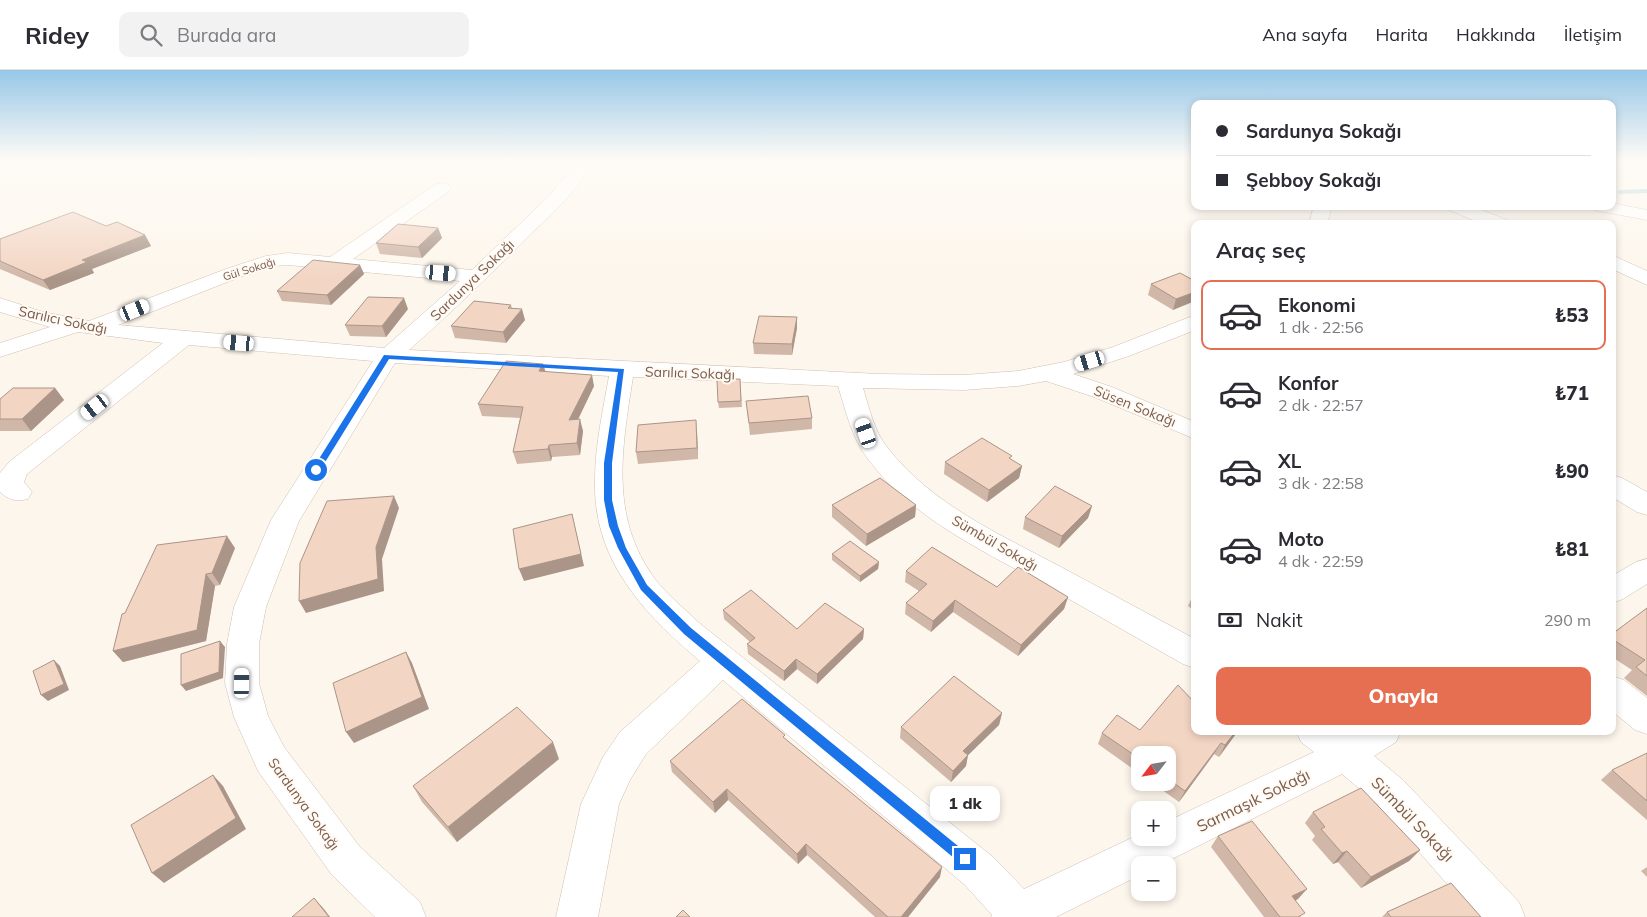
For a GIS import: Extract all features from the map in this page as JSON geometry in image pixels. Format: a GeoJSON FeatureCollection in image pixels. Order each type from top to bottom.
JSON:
{"type":"FeatureCollection","features":[{"type":"Feature","properties":{"kind":"street"},"geometry":{"type":"LineString","coordinates":[[334,264],[427,199]]}},
{"type":"Feature","properties":{"kind":"street","name":"Sardunya Sokağı"},"geometry":{"type":"LineString","coordinates":[[405,917],[346,862],[271,759],[251,717],[242,683],[242,644],[250,607],[285,520],[387,357],[452,301],[555,199]]}},
{"type":"Feature","properties":{"kind":"street"},"geometry":{"type":"LineString","coordinates":[[1616,209],[1647,215]]}},
{"type":"Feature","properties":{"kind":"street"},"geometry":{"type":"LineString","coordinates":[[1465,210],[1490,220]]}},
{"type":"Feature","properties":{"kind":"street","name":"Gül Sokağı"},"geometry":{"type":"LineString","coordinates":[[0,350],[83,327],[258,264],[288,260],[477,277]]}},
{"type":"Feature","properties":{"kind":"street"},"geometry":{"type":"LineString","coordinates":[[1616,263],[1647,278]]}},
{"type":"Feature","properties":{"kind":"street","name":"Sarılıcı Sokağı"},"geometry":{"type":"LineString","coordinates":[[0,304],[24,314],[83,327],[387,357],[622,370],[965,383],[994,381],[1046,373],[1126,349],[1191,324]]}},
{"type":"Feature","properties":{"kind":"street"},"geometry":{"type":"LineString","coordinates":[[18,492],[10,486],[10,479],[18,468],[184,338]]}},
{"type":"Feature","properties":{"kind":"street"},"geometry":{"type":"LineString","coordinates":[[622,370],[607,481],[614,526],[622,548],[644,588],[687,631],[979,871],[1018,916]]}},
{"type":"Feature","properties":{"kind":"street","name":"Süsen Sokağı"},"geometry":{"type":"LineString","coordinates":[[1046,373],[1103,392],[1191,429]]}},
{"type":"Feature","properties":{"kind":"street","name":"Sümbül Sokağı"},"geometry":{"type":"LineString","coordinates":[[848,379],[866,433],[876,451],[896,475],[919,496],[949,518],[1191,653]]}},
{"type":"Feature","properties":{"kind":"street"},"geometry":{"type":"LineString","coordinates":[[1616,486],[1647,505]]}},
{"type":"Feature","properties":{"kind":"street"},"geometry":{"type":"LineString","coordinates":[[1616,589],[1647,570]]}},
{"type":"Feature","properties":{"kind":"street"},"geometry":{"type":"LineString","coordinates":[[577,917],[600,804],[616,769],[633,743],[723,660]]}},
{"type":"Feature","properties":{"kind":"street"},"geometry":{"type":"LineString","coordinates":[[1616,693],[1647,719]]}},
{"type":"Feature","properties":{"kind":"street","name":"Sümbül Sokağı"},"geometry":{"type":"LineString","coordinates":[[1320,735],[1346,754],[1390,792],[1504,917]]}},
{"type":"Feature","properties":{"kind":"street","name":"Sarmaşık Sokağı"},"geometry":{"type":"LineString","coordinates":[[1018,916],[1346,754],[1377,735]]}},
{"type":"Feature","properties":{"kind":"building"},"geometry":{"type":"Polygon","coordinates":[[[73,212],[106,226],[117,222],[145,235],[82,260],[87,262],[43,280],[0,261],[0,239],[73,212]]]}},
{"type":"Feature","properties":{"kind":"building"},"geometry":{"type":"Polygon","coordinates":[[[398,224],[438,228],[418,247],[376,243],[398,224]]]}},
{"type":"Feature","properties":{"kind":"building"},"geometry":{"type":"Polygon","coordinates":[[[313,260],[360,265],[327,295],[277,291],[313,260]]]}},
{"type":"Feature","properties":{"kind":"building"},"geometry":{"type":"Polygon","coordinates":[[[1180,273],[1191,279],[1191,293],[1176,299],[1151,284],[1180,273]]]}},
{"type":"Feature","properties":{"kind":"building"},"geometry":{"type":"Polygon","coordinates":[[[368,297],[404,298],[382,326],[345,325],[368,297]]]}},
{"type":"Feature","properties":{"kind":"building"},"geometry":{"type":"Polygon","coordinates":[[[474,301],[511,305],[508,308],[522,309],[503,332],[451,326],[474,301]]]}},
{"type":"Feature","properties":{"kind":"building"},"geometry":{"type":"Polygon","coordinates":[[[759,316],[797,317],[792,344],[753,343],[759,316]]]}},
{"type":"Feature","properties":{"kind":"building"},"geometry":{"type":"Polygon","coordinates":[[[506,361],[543,364],[539,371],[592,375],[569,420],[580,419],[577,443],[549,445],[548,449],[513,452],[523,407],[478,404],[506,361]]]}},
{"type":"Feature","properties":{"kind":"building"},"geometry":{"type":"Polygon","coordinates":[[[740,379],[741,401],[718,402],[717,380],[740,379]]]}},
{"type":"Feature","properties":{"kind":"building"},"geometry":{"type":"Polygon","coordinates":[[[13,388],[55,388],[22,419],[0,419],[0,399],[13,388]]]}},
{"type":"Feature","properties":{"kind":"building"},"geometry":{"type":"Polygon","coordinates":[[[808,396],[812,418],[749,423],[746,401],[808,396]]]}},
{"type":"Feature","properties":{"kind":"building"},"geometry":{"type":"Polygon","coordinates":[[[696,420],[697,448],[636,452],[638,425],[696,420]]]}},
{"type":"Feature","properties":{"kind":"building"},"geometry":{"type":"Polygon","coordinates":[[[982,438],[1012,456],[1009,458],[1022,466],[989,490],[945,462],[982,438]]]}},
{"type":"Feature","properties":{"kind":"building"},"geometry":{"type":"Polygon","coordinates":[[[880,478],[916,505],[867,534],[832,505],[880,478]]]}},
{"type":"Feature","properties":{"kind":"building"},"geometry":{"type":"Polygon","coordinates":[[[1055,486],[1092,506],[1062,536],[1025,517],[1055,486]]]}},
{"type":"Feature","properties":{"kind":"building"},"geometry":{"type":"Polygon","coordinates":[[[394,496],[376,547],[378,579],[299,601],[300,563],[327,501],[394,496]]]}},
{"type":"Feature","properties":{"kind":"building"},"geometry":{"type":"Polygon","coordinates":[[[572,514],[581,554],[519,569],[513,529],[572,514]]]}},
{"type":"Feature","properties":{"kind":"building"},"geometry":{"type":"Polygon","coordinates":[[[227,536],[212,573],[206,574],[197,630],[113,651],[122,614],[125,613],[157,545],[227,536]]]}},
{"type":"Feature","properties":{"kind":"building"},"geometry":{"type":"Polygon","coordinates":[[[850,541],[879,562],[860,576],[832,554],[850,541]]]}},
{"type":"Feature","properties":{"kind":"building"},"geometry":{"type":"Polygon","coordinates":[[[932,547],[997,587],[1018,567],[1068,597],[1021,645],[955,600],[933,621],[906,603],[927,584],[906,571],[932,547]]]}},
{"type":"Feature","properties":{"kind":"building"},"geometry":{"type":"Polygon","coordinates":[[[751,590],[797,629],[825,603],[864,629],[817,674],[796,659],[784,671],[747,644],[755,638],[723,610],[751,590]]]}},
{"type":"Feature","properties":{"kind":"building"},"geometry":{"type":"Polygon","coordinates":[[[1647,608],[1647,676],[1636,667],[1645,660],[1616,642],[1616,631],[1647,608]]]}},
{"type":"Feature","properties":{"kind":"building"},"geometry":{"type":"Polygon","coordinates":[[[220,641],[219,672],[181,685],[181,654],[220,641]]]}},
{"type":"Feature","properties":{"kind":"building"},"geometry":{"type":"Polygon","coordinates":[[[406,652],[422,697],[346,732],[333,683],[406,652]]]}},
{"type":"Feature","properties":{"kind":"building"},"geometry":{"type":"Polygon","coordinates":[[[54,660],[64,684],[41,695],[33,671],[54,660]]]}},
{"type":"Feature","properties":{"kind":"building"},"geometry":{"type":"Polygon","coordinates":[[[954,676],[1002,713],[963,751],[968,755],[953,771],[901,727],[954,676]]]}},
{"type":"Feature","properties":{"kind":"building"},"geometry":{"type":"Polygon","coordinates":[[[1178,685],[1191,699],[1191,735],[1233,735],[1225,745],[1221,743],[1185,791],[1176,785],[1176,746],[1131,746],[1131,753],[1102,733],[1117,715],[1140,730],[1178,685]]]}},
{"type":"Feature","properties":{"kind":"building"},"geometry":{"type":"Polygon","coordinates":[[[742,699],[785,735],[783,737],[942,867],[901,917],[888,917],[806,844],[797,854],[727,789],[713,802],[670,761],[742,699]]]}},
{"type":"Feature","properties":{"kind":"building"},"geometry":{"type":"Polygon","coordinates":[[[517,707],[553,742],[448,827],[413,786],[517,707]]]}},
{"type":"Feature","properties":{"kind":"building"},"geometry":{"type":"Polygon","coordinates":[[[1647,753],[1647,801],[1612,770],[1647,753]]]}},
{"type":"Feature","properties":{"kind":"building"},"geometry":{"type":"Polygon","coordinates":[[[213,775],[236,818],[152,873],[131,825],[213,775]]]}},
{"type":"Feature","properties":{"kind":"building"},"geometry":{"type":"Polygon","coordinates":[[[1361,788],[1420,850],[1371,877],[1347,851],[1342,853],[1321,829],[1325,827],[1313,812],[1361,788]]]}},
{"type":"Feature","properties":{"kind":"building"},"geometry":{"type":"Polygon","coordinates":[[[1252,821],[1307,889],[1292,896],[1305,913],[1298,917],[1280,917],[1218,836],[1252,821]]]}},
{"type":"Feature","properties":{"kind":"building"},"geometry":{"type":"Polygon","coordinates":[[[1451,883],[1481,917],[1391,917],[1387,912],[1451,883]]]}},
{"type":"Feature","properties":{"kind":"building"},"geometry":{"type":"Polygon","coordinates":[[[314,898],[329,917],[292,917],[314,898]]]}},
{"type":"Feature","properties":{"kind":"building"},"geometry":{"type":"Polygon","coordinates":[[[683,910],[690,917],[676,917],[683,910]]]}},
{"type":"Feature","properties":{"kind":"route"},"geometry":{"type":"LineString","coordinates":[[316,470],[387,357],[622,370],[608,463],[608,500],[614,526],[622,548],[644,588],[687,631],[965,859]]}}]}
